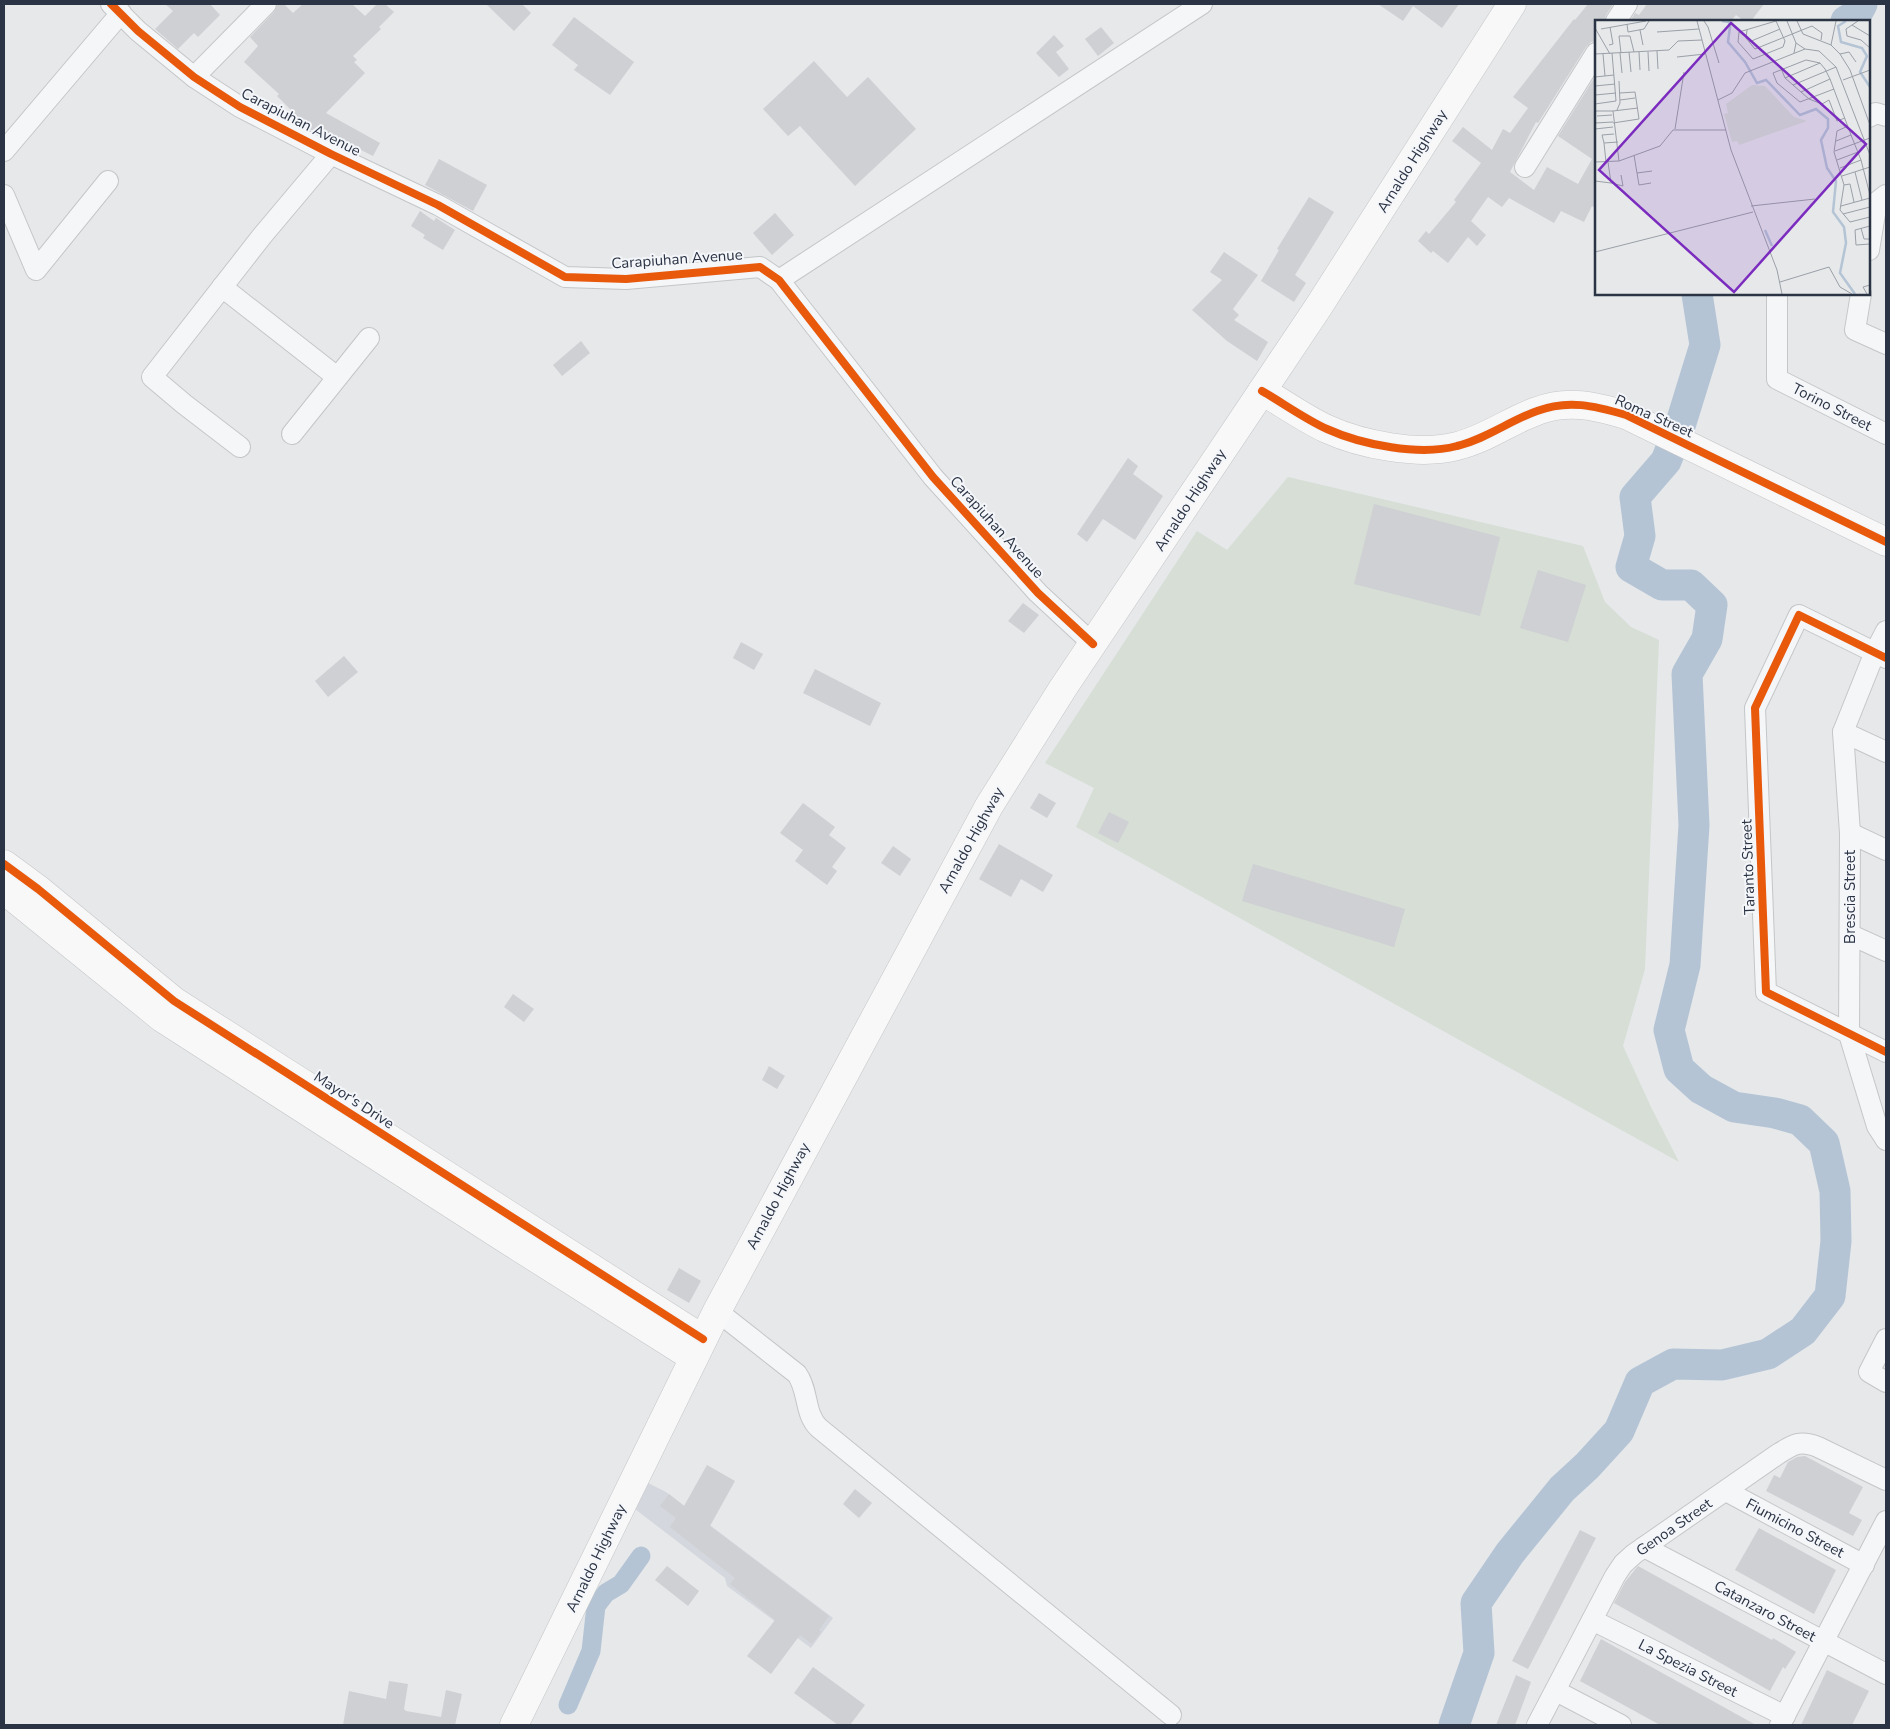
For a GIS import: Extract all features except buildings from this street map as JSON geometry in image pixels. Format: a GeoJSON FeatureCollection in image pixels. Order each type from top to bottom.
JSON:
{"type":"FeatureCollection","features":[{"type":"Feature","properties":{"kind":"main road","name":"Arnaldo Highway"},"geometry":{"type":"LineString","coordinates":[[514,1725],[717,1311],[988,806],[1093,644],[1317,309],[1505,6]]}},
{"type":"Feature","properties":{"kind":"main road","name":"Roma Street"},"geometry":{"type":"LineString","coordinates":[[1268,382],[1327,429],[1371,443],[1399,449],[1429,450],[1456,447],[1480,439],[1537,411],[1566,405],[1595,406],[1626,415],[1886,542]]}},
{"type":"Feature","properties":{"kind":"main road"},"geometry":{"type":"LineString","coordinates":[[4,864],[158,989],[270,1075],[512,1243],[699,1348]]}},
{"type":"Feature","properties":{"kind":"main road"},"geometry":{"type":"LineString","coordinates":[[4,890],[162,1018],[270,1075]]}},
{"type":"Feature","properties":{"kind":"street"},"geometry":{"type":"LineString","coordinates":[[194,77],[266,4]]}},
{"type":"Feature","properties":{"kind":"street"},"geometry":{"type":"LineString","coordinates":[[778,280],[1202,4]]}},
{"type":"Feature","properties":{"kind":"street"},"geometry":{"type":"LineString","coordinates":[[1617,20],[1627,4]]}},
{"type":"Feature","properties":{"kind":"street"},"geometry":{"type":"LineString","coordinates":[[4,151],[116,9]]}},
{"type":"Feature","properties":{"kind":"street","name":"Carapiuhan Avenue"},"geometry":{"type":"LineString","coordinates":[[116,9],[138,31],[194,77],[240,107],[331,154],[438,205],[565,277],[626,279],[760,267],[778,280],[933,477],[1038,593],[1093,644]]}},
{"type":"Feature","properties":{"kind":"street"},"geometry":{"type":"LineString","coordinates":[[1525,167],[1595,54]]}},
{"type":"Feature","properties":{"kind":"street"},"geometry":{"type":"LineString","coordinates":[[240,447],[152,377],[262,236],[331,154]]}},
{"type":"Feature","properties":{"kind":"street"},"geometry":{"type":"LineString","coordinates":[[4,194],[36,270],[108,181]]}},
{"type":"Feature","properties":{"kind":"street"},"geometry":{"type":"LineString","coordinates":[[1875,246],[1877,202],[1886,195]]}},
{"type":"Feature","properties":{"kind":"street"},"geometry":{"type":"LineString","coordinates":[[222,287],[337,377]]}},
{"type":"Feature","properties":{"kind":"street","name":"Torino Street"},"geometry":{"type":"LineString","coordinates":[[1777,295],[1777,379],[1886,434]]}},
{"type":"Feature","properties":{"kind":"street"},"geometry":{"type":"LineString","coordinates":[[1861,295],[1855,330],[1886,344]]}},
{"type":"Feature","properties":{"kind":"street"},"geometry":{"type":"LineString","coordinates":[[292,434],[368,338]]}},
{"type":"Feature","properties":{"kind":"street","name":"Taranto Street"},"geometry":{"type":"LineString","coordinates":[[1880,655],[1799,615],[1755,708],[1766,992],[1886,1052]]}},
{"type":"Feature","properties":{"kind":"street","name":"Brescia Street"},"geometry":{"type":"LineString","coordinates":[[1886,631],[1880,655],[1843,732],[1850,833],[1851,935],[1849,1034],[1877,1126],[1886,1140]]}},
{"type":"Feature","properties":{"kind":"street"},"geometry":{"type":"LineString","coordinates":[[1843,732],[1886,752]]}},
{"type":"Feature","properties":{"kind":"street"},"geometry":{"type":"LineString","coordinates":[[1850,833],[1886,850]]}},
{"type":"Feature","properties":{"kind":"street"},"geometry":{"type":"LineString","coordinates":[[1851,935],[1886,951]]}},
{"type":"Feature","properties":{"kind":"street"},"geometry":{"type":"LineString","coordinates":[[717,1311],[797,1374],[802,1381],[812,1422],[1171,1715]]}},
{"type":"Feature","properties":{"kind":"street"},"geometry":{"type":"LineString","coordinates":[[1886,1339],[1869,1372],[1886,1382]]}},
{"type":"Feature","properties":{"kind":"street","name":"Genoa Street"},"geometry":{"type":"LineString","coordinates":[[1537,1725],[1615,1576],[1623,1564],[1644,1547],[1778,1454],[1799,1443],[1814,1446],[1886,1480]]}},
{"type":"Feature","properties":{"kind":"street","name":"Fiumicino Street"},"geometry":{"type":"LineString","coordinates":[[1726,1491],[1864,1565]]}},
{"type":"Feature","properties":{"kind":"street"},"geometry":{"type":"LineString","coordinates":[[1782,1721],[1886,1522]]}},
{"type":"Feature","properties":{"kind":"street","name":"Catanzaro Street"},"geometry":{"type":"LineString","coordinates":[[1644,1547],[1886,1674]]}},
{"type":"Feature","properties":{"kind":"street","name":"La Spezia Street"},"geometry":{"type":"LineString","coordinates":[[1592,1620],[1782,1721]]}},
{"type":"Feature","properties":{"kind":"street"},"geometry":{"type":"LineString","coordinates":[[1556,1691],[1621,1725]]}},
{"type":"Feature","properties":{"kind":"shaded area"},"geometry":{"type":"Polygon","coordinates":[[[1288,477],[1583,546],[1605,602],[1631,627],[1659,640],[1645,969],[1623,1046],[1679,1162],[1076,827],[1094,788],[1045,763],[1197,531],[1227,550],[1288,477]]]}},
{"type":"Feature","properties":{"kind":"shaded area"},"geometry":{"type":"Polygon","coordinates":[[[648,1483],[666,1492],[833,1618],[811,1648],[727,1586],[725,1578],[635,1509],[648,1483]]]}},
{"type":"Feature","properties":{"kind":"waterway"},"geometry":{"type":"LineString","coordinates":[[1848,20],[1856,15],[1862,4]]}},
{"type":"Feature","properties":{"kind":"waterway"},"geometry":{"type":"LineString","coordinates":[[1454,1725],[1479,1653],[1476,1603],[1510,1553],[1562,1489],[1587,1466],[1619,1431],[1640,1382],[1673,1364],[1722,1365],[1768,1354],[1803,1331],[1830,1296],[1836,1241],[1835,1191],[1824,1143],[1800,1120],[1775,1113],[1734,1107],[1701,1089],[1679,1069],[1669,1030],[1685,965],[1694,825],[1687,674],[1707,639],[1712,605],[1691,585],[1662,585],[1631,567],[1640,536],[1635,497],[1666,461],[1680,426],[1705,345],[1697,295]]}},
{"type":"Feature","properties":{"kind":"waterway"},"geometry":{"type":"LineString","coordinates":[[568,1705],[591,1651],[596,1606],[606,1593],[621,1584],[641,1556]]}},
{"type":"Feature","properties":{"kind":"cycle path"},"geometry":{"type":"LineString","coordinates":[[111,4],[138,31],[194,77],[240,107],[331,154],[438,205],[565,277],[626,279],[760,267],[779,280],[933,477],[1038,593],[1093,644]]}},
{"type":"Feature","properties":{"kind":"cycle path"},"geometry":{"type":"LineString","coordinates":[[1262,391],[1311,421],[1341,435],[1374,444],[1426,450],[1442,449],[1468,443],[1548,407],[1581,405],[1603,409],[1626,415],[1886,542]]}},
{"type":"Feature","properties":{"kind":"cycle path"},"geometry":{"type":"LineString","coordinates":[[1886,658],[1799,615],[1755,708],[1766,992],[1886,1052]]}},
{"type":"Feature","properties":{"kind":"cycle path","name":"Mayor's Drive"},"geometry":{"type":"LineString","coordinates":[[4,864],[38,889],[174,1001],[703,1339]]}}]}
